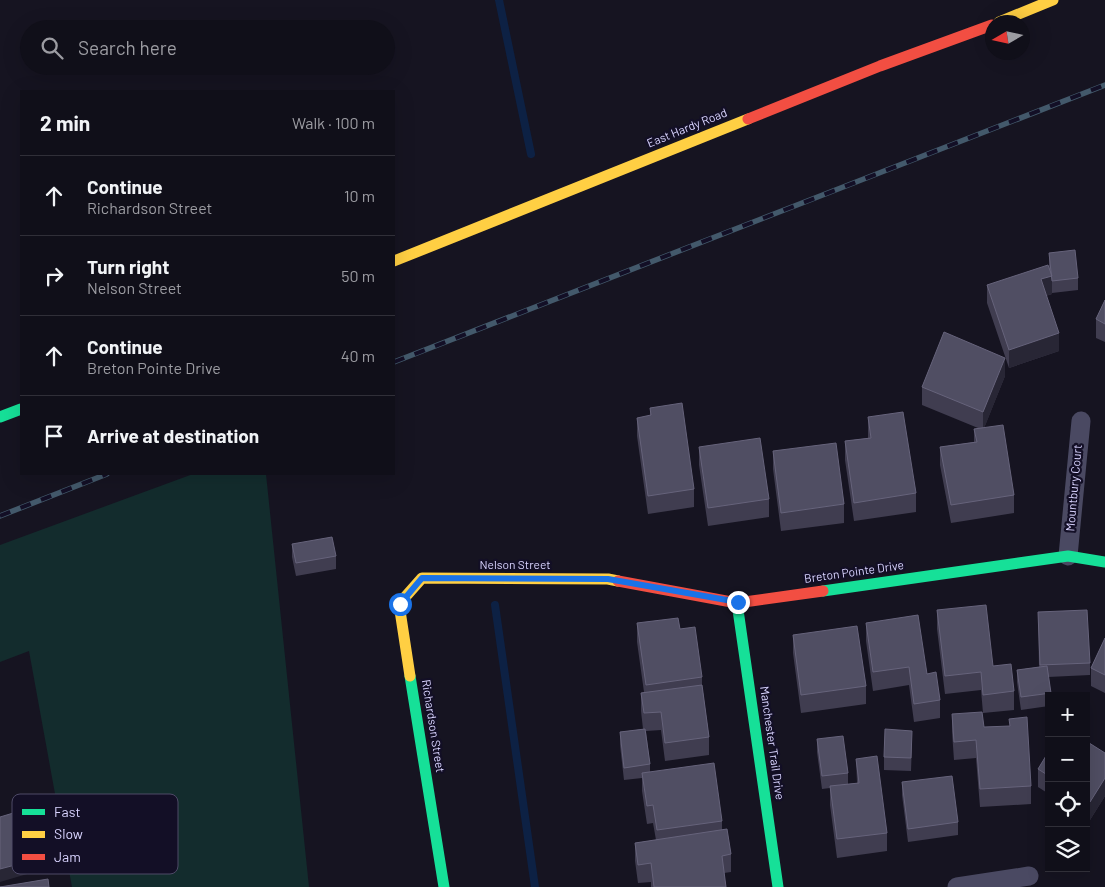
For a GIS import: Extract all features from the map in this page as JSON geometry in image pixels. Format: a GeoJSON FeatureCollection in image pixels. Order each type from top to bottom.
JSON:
{"type":"FeatureCollection","features":[{"type":"Feature","properties":{"kind":"street"},"geometry":{"type":"LineString","coordinates":[[1016,15],[1054,0]]}},
{"type":"Feature","properties":{"kind":"street","name":"East Hardy Road"},"geometry":{"type":"LineString","coordinates":[[395,261],[870,70],[985,28]]}},
{"type":"Feature","properties":{"kind":"street"},"geometry":{"type":"LineString","coordinates":[[0,417],[20,409]]}},
{"type":"Feature","properties":{"kind":"street","name":"Mountbury Court"},"geometry":{"type":"LineString","coordinates":[[1068,556],[1081,421]]}},
{"type":"Feature","properties":{"kind":"street","name":"Breton Pointe Drive"},"geometry":{"type":"LineString","coordinates":[[608,579],[738,602],[1068,556],[1105,562]]}},
{"type":"Feature","properties":{"kind":"street","name":"Nelson Street"},"geometry":{"type":"LineString","coordinates":[[422,578],[608,579]]}},
{"type":"Feature","properties":{"kind":"street","name":"Richardson Street"},"geometry":{"type":"LineString","coordinates":[[422,578],[400,604],[444,887]]}},
{"type":"Feature","properties":{"kind":"street","name":"Manchester Trail Drive"},"geometry":{"type":"LineString","coordinates":[[738,602],[778,887]]}},
{"type":"Feature","properties":{"kind":"street"},"geometry":{"type":"LineString","coordinates":[[957,887],[1029,876]]}},
{"type":"Feature","properties":{"kind":"green space"},"geometry":{"type":"Polygon","coordinates":[[[190,475],[266,475],[309,887],[72,887],[70,874],[178,874],[178,794],[55,794],[29,651],[0,662],[0,545],[190,475]]]}},
{"type":"Feature","properties":{"kind":"building"},"geometry":{"type":"Polygon","coordinates":[[[1075,250],[1078,278],[1052,281],[1049,253],[1075,250]]]}},
{"type":"Feature","properties":{"kind":"building"},"geometry":{"type":"Polygon","coordinates":[[[1048,265],[1052,276],[1041,279],[1059,333],[1009,350],[987,285],[1048,265]]]}},
{"type":"Feature","properties":{"kind":"building"},"geometry":{"type":"Polygon","coordinates":[[[1105,300],[1105,324],[1096,319],[1105,300]]]}},
{"type":"Feature","properties":{"kind":"building"},"geometry":{"type":"Polygon","coordinates":[[[944,332],[1005,358],[983,412],[922,387],[944,332]]]}},
{"type":"Feature","properties":{"kind":"building"},"geometry":{"type":"Polygon","coordinates":[[[682,403],[694,489],[648,496],[637,418],[651,415],[650,408],[682,403]]]}},
{"type":"Feature","properties":{"kind":"building"},"geometry":{"type":"Polygon","coordinates":[[[903,412],[916,493],[854,503],[845,441],[871,438],[868,417],[903,412]]]}},
{"type":"Feature","properties":{"kind":"building"},"geometry":{"type":"Polygon","coordinates":[[[1003,425],[1014,495],[951,505],[940,447],[977,442],[974,429],[1003,425]]]}},
{"type":"Feature","properties":{"kind":"building"},"geometry":{"type":"Polygon","coordinates":[[[760,438],[769,499],[708,508],[699,447],[760,438]]]}},
{"type":"Feature","properties":{"kind":"building"},"geometry":{"type":"Polygon","coordinates":[[[836,443],[844,504],[781,513],[773,451],[836,443]]]}},
{"type":"Feature","properties":{"kind":"building"},"geometry":{"type":"Polygon","coordinates":[[[332,537],[336,556],[296,563],[292,544],[332,537]]]}},
{"type":"Feature","properties":{"kind":"building"},"geometry":{"type":"Polygon","coordinates":[[[986,605],[993,666],[1011,664],[1014,691],[983,695],[981,672],[945,676],[937,610],[986,605]]]}},
{"type":"Feature","properties":{"kind":"building"},"geometry":{"type":"Polygon","coordinates":[[[1087,610],[1090,663],[1040,665],[1038,612],[1087,610]]]}},
{"type":"Feature","properties":{"kind":"building"},"geometry":{"type":"Polygon","coordinates":[[[918,615],[927,674],[936,672],[940,700],[914,704],[909,667],[873,672],[866,623],[918,615]]]}},
{"type":"Feature","properties":{"kind":"building"},"geometry":{"type":"Polygon","coordinates":[[[678,618],[680,629],[695,627],[702,677],[646,685],[637,623],[678,618]]]}},
{"type":"Feature","properties":{"kind":"building"},"geometry":{"type":"Polygon","coordinates":[[[857,626],[866,686],[801,695],[793,635],[857,626]]]}},
{"type":"Feature","properties":{"kind":"building"},"geometry":{"type":"Polygon","coordinates":[[[1105,638],[1105,675],[1091,668],[1105,638]]]}},
{"type":"Feature","properties":{"kind":"building"},"geometry":{"type":"Polygon","coordinates":[[[1047,666],[1051,692],[1021,697],[1017,670],[1047,666]]]}},
{"type":"Feature","properties":{"kind":"building"},"geometry":{"type":"Polygon","coordinates":[[[702,685],[709,737],[665,743],[661,712],[644,713],[641,693],[702,685]]]}},
{"type":"Feature","properties":{"kind":"building"},"geometry":{"type":"Polygon","coordinates":[[[982,712],[984,727],[1010,726],[1009,719],[1027,717],[1031,786],[980,789],[976,740],[954,742],[952,714],[982,712]]]}},
{"type":"Feature","properties":{"kind":"building"},"geometry":{"type":"Polygon","coordinates":[[[645,729],[650,764],[624,768],[620,732],[645,729]]]}},
{"type":"Feature","properties":{"kind":"building"},"geometry":{"type":"Polygon","coordinates":[[[885,729],[912,731],[911,758],[884,757],[885,729]]]}},
{"type":"Feature","properties":{"kind":"building"},"geometry":{"type":"Polygon","coordinates":[[[843,736],[848,773],[822,776],[817,739],[843,736]]]}},
{"type":"Feature","properties":{"kind":"building"},"geometry":{"type":"Polygon","coordinates":[[[1090,744],[1105,753],[1105,778],[1090,802],[1090,744]]]}},
{"type":"Feature","properties":{"kind":"building"},"geometry":{"type":"Polygon","coordinates":[[[877,756],[887,833],[837,839],[830,786],[859,783],[856,759],[877,756]]]}},
{"type":"Feature","properties":{"kind":"building"},"geometry":{"type":"Polygon","coordinates":[[[1045,758],[1045,773],[1038,769],[1045,758]]]}},
{"type":"Feature","properties":{"kind":"building"},"geometry":{"type":"Polygon","coordinates":[[[714,763],[722,821],[657,830],[653,805],[647,806],[642,773],[714,763]]]}},
{"type":"Feature","properties":{"kind":"building"},"geometry":{"type":"Polygon","coordinates":[[[952,776],[958,822],[908,829],[902,782],[952,776]]]}},
{"type":"Feature","properties":{"kind":"building"},"geometry":{"type":"Polygon","coordinates":[[[12,813],[12,866],[0,869],[0,817],[12,813]]]}},
{"type":"Feature","properties":{"kind":"building"},"geometry":{"type":"Polygon","coordinates":[[[727,829],[731,854],[722,856],[726,887],[654,887],[651,863],[638,865],[635,843],[727,829]]]}},
{"type":"Feature","properties":{"kind":"building"},"geometry":{"type":"Polygon","coordinates":[[[48,879],[49,887],[0,887],[48,879]]]}},
{"type":"Feature","properties":{"kind":"waterway"},"geometry":{"type":"LineString","coordinates":[[499,0],[531,154]]}},
{"type":"Feature","properties":{"kind":"waterway"},"geometry":{"type":"LineString","coordinates":[[495,605],[535,887]]}},
{"type":"Feature","properties":{"kind":"railway"},"geometry":{"type":"LineString","coordinates":[[395,362],[1105,85]]}},
{"type":"Feature","properties":{"kind":"railway"},"geometry":{"type":"LineString","coordinates":[[0,516],[104,475]]}},
{"type":"Feature","properties":{"kind":"traffic: fast"},"geometry":{"type":"LineString","coordinates":[[0,417],[20,409]]}},
{"type":"Feature","properties":{"kind":"traffic: fast"},"geometry":{"type":"LineString","coordinates":[[823,591],[1068,556],[1105,562]]}},
{"type":"Feature","properties":{"kind":"traffic: fast"},"geometry":{"type":"LineString","coordinates":[[737,603],[778,887]]}},
{"type":"Feature","properties":{"kind":"traffic: fast"},"geometry":{"type":"LineString","coordinates":[[410,676],[444,887]]}},
{"type":"Feature","properties":{"kind":"traffic: slow"},"geometry":{"type":"LineString","coordinates":[[1016,15],[1053,0]]}},
{"type":"Feature","properties":{"kind":"traffic: slow"},"geometry":{"type":"LineString","coordinates":[[395,261],[748,119]]}},
{"type":"Feature","properties":{"kind":"traffic: slow"},"geometry":{"type":"LineString","coordinates":[[410,676],[399,604],[422,578],[608,579],[618,581]]}},
{"type":"Feature","properties":{"kind":"traffic: jam"},"geometry":{"type":"LineString","coordinates":[[748,119],[880,66],[985,28]]}},
{"type":"Feature","properties":{"kind":"traffic: jam"},"geometry":{"type":"LineString","coordinates":[[618,581],[737,603],[823,591]]}},
{"type":"Feature","properties":{"kind":"route"},"geometry":{"type":"LineString","coordinates":[[400,604],[422,578],[608,579],[738,602]]}}]}
